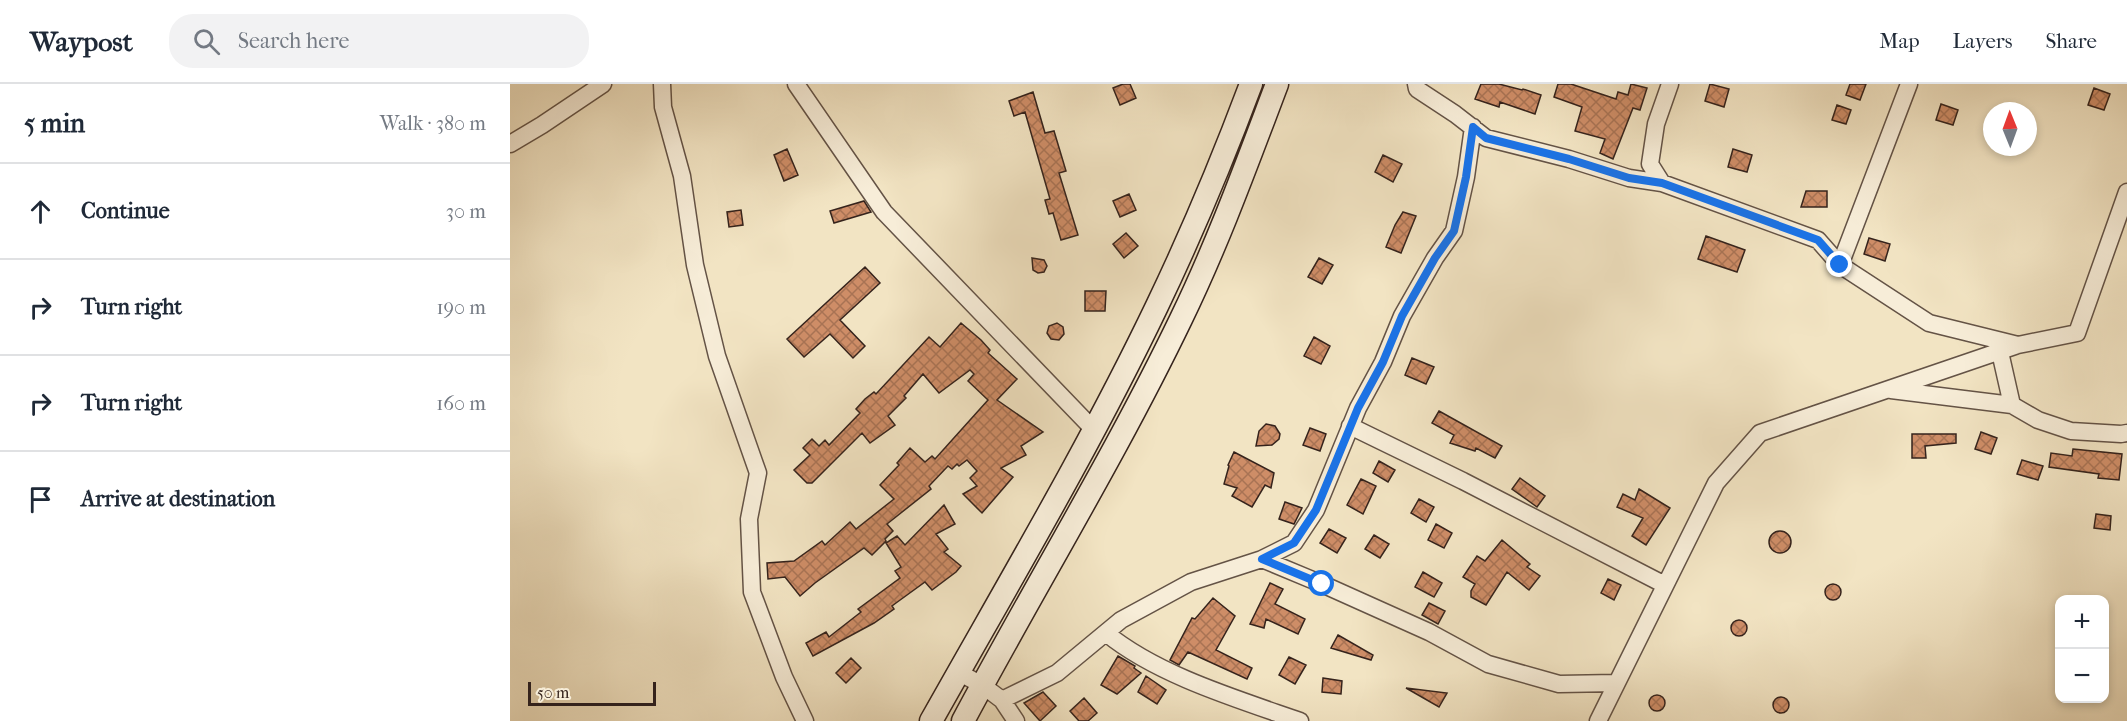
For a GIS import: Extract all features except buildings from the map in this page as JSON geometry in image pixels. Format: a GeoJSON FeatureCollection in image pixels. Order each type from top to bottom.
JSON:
{"type":"FeatureCollection","features":[{"type":"Feature","properties":{"kind":"main road"},"geometry":{"type":"LineString","coordinates":[[931,721],[1094,430],[1157,306],[1218,173],[1251,84]]}},
{"type":"Feature","properties":{"kind":"main road"},"geometry":{"type":"LineString","coordinates":[[963,721],[1117,445],[1182,317],[1239,184],[1277,84]]}},
{"type":"Feature","properties":{"kind":"street"},"geometry":{"type":"LineString","coordinates":[[510,144],[603,84]]}},
{"type":"Feature","properties":{"kind":"street"},"geometry":{"type":"LineString","coordinates":[[662,84],[663,106],[682,176],[695,265],[717,356],[758,473],[749,519],[753,591],[784,677],[805,721]]}},
{"type":"Feature","properties":{"kind":"street"},"geometry":{"type":"LineString","coordinates":[[796,84],[884,212],[1094,430]]}},
{"type":"Feature","properties":{"kind":"street"},"geometry":{"type":"LineString","coordinates":[[1416,84],[1418,89],[1486,138],[1569,159],[1629,178],[1662,183],[1818,240],[1840,265],[1929,323],[2018,345]]}},
{"type":"Feature","properties":{"kind":"street"},"geometry":{"type":"LineString","coordinates":[[1662,183],[1650,164],[1656,124],[1670,84]]}},
{"type":"Feature","properties":{"kind":"street"},"geometry":{"type":"LineString","coordinates":[[1840,265],[1909,84]]}},
{"type":"Feature","properties":{"kind":"street"},"geometry":{"type":"LineString","coordinates":[[1002,700],[1057,673],[1121,620],[1191,582],[1262,559],[1294,543],[1316,510],[1350,426],[1383,362],[1402,316],[1435,258],[1454,231],[1466,177],[1473,127]]}},
{"type":"Feature","properties":{"kind":"street"},"geometry":{"type":"LineString","coordinates":[[1598,721],[1716,483],[1760,433],[2018,345],[2077,333],[2127,192]]}},
{"type":"Feature","properties":{"kind":"street"},"geometry":{"type":"LineString","coordinates":[[2000,351],[2012,405]]}},
{"type":"Feature","properties":{"kind":"street"},"geometry":{"type":"LineString","coordinates":[[1886,390],[2012,405],[2038,420],[2071,431],[2127,433]]}},
{"type":"Feature","properties":{"kind":"street"},"geometry":{"type":"LineString","coordinates":[[1350,426],[1473,486],[1665,585]]}},
{"type":"Feature","properties":{"kind":"street"},"geometry":{"type":"LineString","coordinates":[[1262,559],[1429,632],[1488,664],[1559,684],[1616,683]]}},
{"type":"Feature","properties":{"kind":"street"},"geometry":{"type":"LineString","coordinates":[[1106,633],[1119,644],[1165,669],[1233,698],[1300,721]]}},
{"type":"Feature","properties":{"kind":"street"},"geometry":{"type":"LineString","coordinates":[[958,672],[982,685],[1002,700],[1016,721]]}},
{"type":"Feature","properties":{"kind":"route"},"geometry":{"type":"LineString","coordinates":[[1322,584],[1262,559],[1294,543],[1316,510],[1358,408],[1383,362],[1402,316],[1435,258],[1454,231],[1466,177],[1473,127],[1486,138],[1569,159],[1629,178],[1662,183],[1818,240],[1840,265]]}}]}
